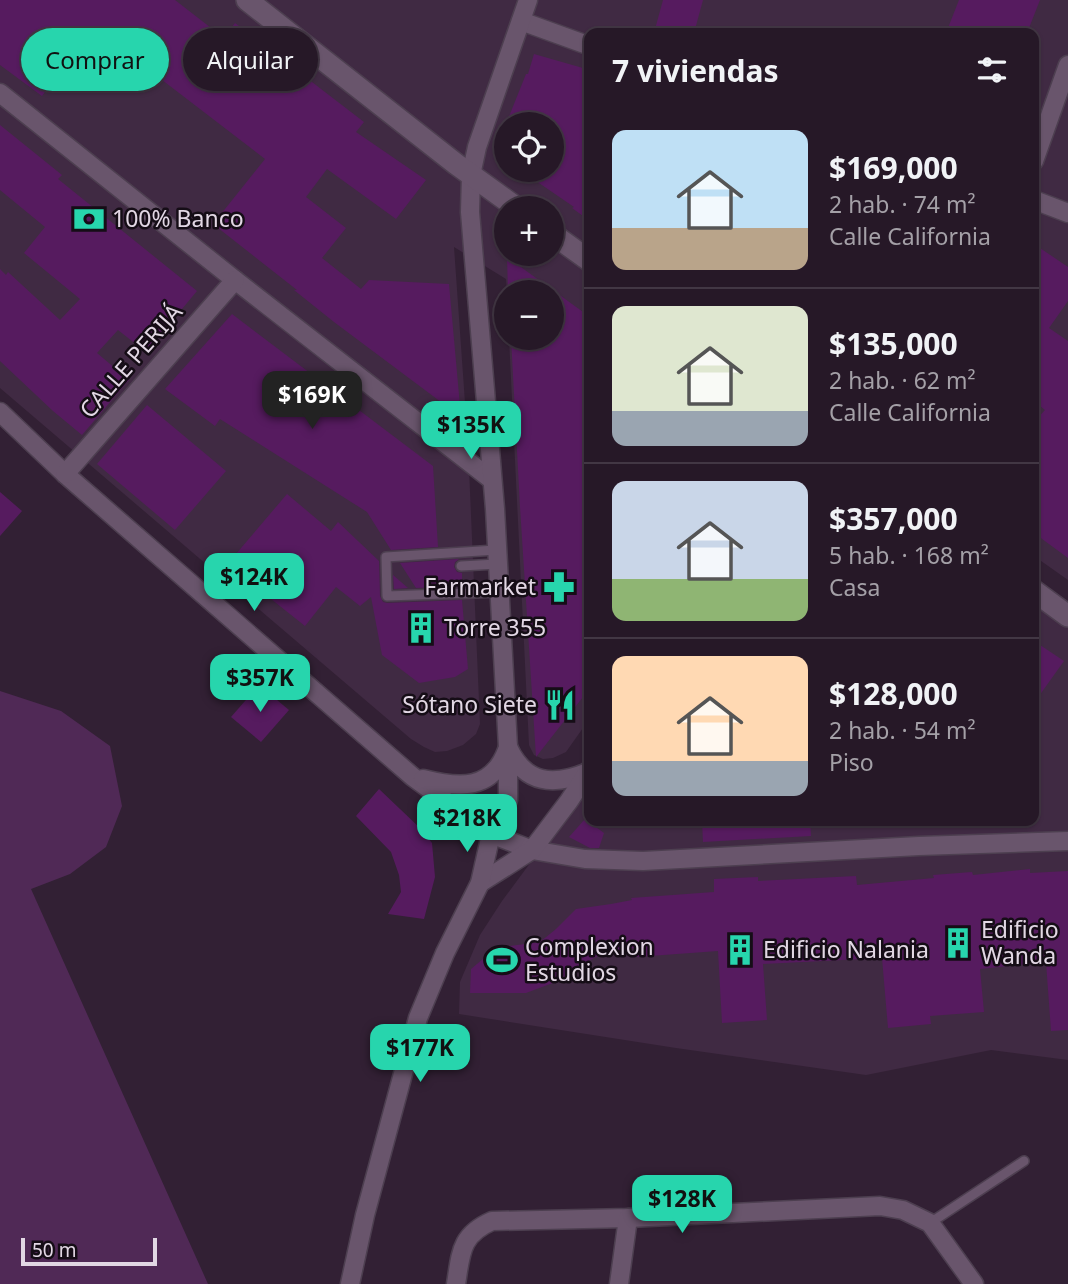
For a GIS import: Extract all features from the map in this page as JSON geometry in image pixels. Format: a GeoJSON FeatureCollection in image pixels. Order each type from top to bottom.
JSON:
{"type":"FeatureCollection","features":[{"type":"Feature","properties":{"kind":"street"},"geometry":{"type":"LineString","coordinates":[[247,0],[500,196]]}},
{"type":"Feature","properties":{"kind":"street"},"geometry":{"type":"LineString","coordinates":[[350,1284],[365,1214],[418,1018],[445,953],[480,883],[491,834],[508,800],[508,747],[497,557],[470,212],[471,175],[477,147],[528,0]]}},
{"type":"Feature","properties":{"kind":"street"},"geometry":{"type":"LineString","coordinates":[[521,20],[584,44]]}},
{"type":"Feature","properties":{"kind":"street"},"geometry":{"type":"LineString","coordinates":[[1039,147],[1068,65]]}},
{"type":"Feature","properties":{"kind":"street"},"geometry":{"type":"LineString","coordinates":[[0,93],[234,280],[492,480]]}},
{"type":"Feature","properties":{"kind":"street"},"geometry":{"type":"LineString","coordinates":[[1039,203],[1068,213]]}},
{"type":"Feature","properties":{"kind":"street"},"geometry":{"type":"LineString","coordinates":[[564,242],[584,257]]}},
{"type":"Feature","properties":{"kind":"street","name":"CALLE PERIJÁ"},"geometry":{"type":"LineString","coordinates":[[65,474],[234,280]]}},
{"type":"Feature","properties":{"kind":"street"},"geometry":{"type":"LineString","coordinates":[[0,412],[65,474],[413,777],[491,834],[532,850],[585,859],[643,861],[1068,841]]}},
{"type":"Feature","properties":{"kind":"street"},"geometry":{"type":"LineString","coordinates":[[1039,595],[1068,616]]}},
{"type":"Feature","properties":{"kind":"street"},"geometry":{"type":"LineString","coordinates":[[413,777],[458,786],[483,781],[495,772],[508,747]]}},
{"type":"Feature","properties":{"kind":"street"},"geometry":{"type":"LineString","coordinates":[[508,747],[517,763],[534,777],[558,781],[571,779],[584,772]]}},
{"type":"Feature","properties":{"kind":"street"},"geometry":{"type":"LineString","coordinates":[[480,883],[532,850],[584,778]]}},
{"type":"Feature","properties":{"kind":"street"},"geometry":{"type":"LineString","coordinates":[[456,1284],[462,1247],[470,1234],[492,1221],[628,1218],[880,1206],[903,1210],[930,1223],[974,1284]]}},
{"type":"Feature","properties":{"kind":"street"},"geometry":{"type":"LineString","coordinates":[[619,1284],[628,1218]]}},
{"type":"Feature","properties":{"kind":"lane"},"geometry":{"type":"LineString","coordinates":[[497,557],[386,557],[387,596],[499,592]]}},
{"type":"Feature","properties":{"kind":"lane"},"geometry":{"type":"LineString","coordinates":[[461,566],[497,557]]}},
{"type":"Feature","properties":{"kind":"lane"},"geometry":{"type":"LineString","coordinates":[[930,1223],[1024,1160]]}},
{"type":"Feature","properties":{"kind":"shaded area"},"geometry":{"type":"Polygon","coordinates":[[[0,0],[1068,0],[1068,580],[1039,560],[1039,28],[584,28],[584,726],[566,752],[553,758],[543,759],[534,755],[529,745],[510,350],[564,350],[564,280],[506,280],[454,247],[468,445],[480,724],[476,734],[463,745],[435,752],[411,739],[0,388],[0,0]]]}},
{"type":"Feature","properties":{"kind":"shaded area"},"geometry":{"type":"Polygon","coordinates":[[[1039,601],[1068,624],[1068,1060],[991,1050],[866,1075],[459,1014],[460,982],[480,935],[584,790],[584,826],[1039,826],[1039,601]]]}},
{"type":"Feature","properties":{"kind":"shaded area"},"geometry":{"type":"Polygon","coordinates":[[[0,691],[61,711],[110,746],[122,806],[106,847],[70,874],[31,889],[208,1284],[0,1284],[0,691]]]}},
{"type":"Feature","properties":{"kind":"building"},"geometry":{"type":"Polygon","coordinates":[[[0,0],[175,0],[211,28],[183,28],[183,91],[318,91],[318,87],[364,122],[356,132],[426,180],[396,219],[327,169],[306,197],[346,228],[322,258],[361,289],[369,280],[449,284],[461,417],[334,322],[213,224],[265,159],[169,85],[169,28],[21,28],[21,80],[0,65],[0,0]]]}},
{"type":"Feature","properties":{"kind":"building"},"geometry":{"type":"Polygon","coordinates":[[[663,0],[703,0],[695,28],[655,28],[663,0]]]}},
{"type":"Feature","properties":{"kind":"building"},"geometry":{"type":"Polygon","coordinates":[[[959,0],[1040,0],[1029,28],[948,28],[959,0]]]}},
{"type":"Feature","properties":{"kind":"building"},"geometry":{"type":"Polygon","coordinates":[[[534,54],[584,68],[584,217],[564,200],[564,196],[558,196],[538,182],[564,182],[564,112],[511,112],[534,54]]]}},
{"type":"Feature","properties":{"kind":"building"},"geometry":{"type":"Polygon","coordinates":[[[0,125],[62,175],[58,179],[197,291],[146,352],[118,330],[97,353],[129,380],[82,435],[0,361],[0,269],[6,275],[8,272],[60,320],[80,299],[24,253],[45,227],[0,190],[0,125]]]}},
{"type":"Feature","properties":{"kind":"building"},"geometry":{"type":"Polygon","coordinates":[[[1039,247],[1068,267],[1068,301],[1049,328],[1068,341],[1068,558],[1039,537],[1039,417],[1045,410],[1039,405],[1039,247]]]}},
{"type":"Feature","properties":{"kind":"building"},"geometry":{"type":"Polygon","coordinates":[[[507,266],[519,266],[539,280],[508,280],[507,266]]]}},
{"type":"Feature","properties":{"kind":"building"},"geometry":{"type":"Polygon","coordinates":[[[564,298],[584,313],[584,696],[536,757],[512,350],[564,350],[564,298]]]}},
{"type":"Feature","properties":{"kind":"building"},"geometry":{"type":"Polygon","coordinates":[[[232,314],[433,466],[438,547],[391,550],[367,512],[220,419],[215,426],[165,389],[232,314]]]}},
{"type":"Feature","properties":{"kind":"building"},"geometry":{"type":"Polygon","coordinates":[[[147,405],[226,471],[175,530],[97,464],[147,405]]]}},
{"type":"Feature","properties":{"kind":"building"},"geometry":{"type":"Polygon","coordinates":[[[0,492],[22,511],[0,536],[0,492]]]}},
{"type":"Feature","properties":{"kind":"building"},"geometry":{"type":"Polygon","coordinates":[[[287,494],[331,531],[338,522],[379,561],[380,596],[383,602],[462,600],[468,669],[455,677],[419,683],[382,655],[371,597],[360,606],[336,587],[305,626],[266,595],[262,599],[224,568],[287,494]]]}},
{"type":"Feature","properties":{"kind":"building"},"geometry":{"type":"Polygon","coordinates":[[[459,559],[454,567],[457,572],[462,573],[462,586],[416,588],[400,563],[459,559]]]}},
{"type":"Feature","properties":{"kind":"building"},"geometry":{"type":"Polygon","coordinates":[[[393,575],[408,588],[394,589],[393,575]]]}},
{"type":"Feature","properties":{"kind":"building"},"geometry":{"type":"Polygon","coordinates":[[[1039,644],[1064,661],[1039,696],[1039,644]]]}},
{"type":"Feature","properties":{"kind":"building"},"geometry":{"type":"Polygon","coordinates":[[[259,685],[289,710],[261,742],[231,717],[259,685]]]}},
{"type":"Feature","properties":{"kind":"building"},"geometry":{"type":"Polygon","coordinates":[[[379,789],[432,843],[435,877],[424,919],[388,914],[401,892],[399,875],[391,852],[356,816],[379,789]]]}},
{"type":"Feature","properties":{"kind":"building"},"geometry":{"type":"Polygon","coordinates":[[[584,820],[584,826],[594,826],[604,833],[599,848],[590,848],[569,837],[584,820]]]}},
{"type":"Feature","properties":{"kind":"building"},"geometry":{"type":"Polygon","coordinates":[[[702,826],[810,826],[811,836],[703,842],[702,826]]]}},
{"type":"Feature","properties":{"kind":"building"},"geometry":{"type":"Polygon","coordinates":[[[1030,869],[1030,873],[1068,871],[1068,1030],[1051,1031],[1046,962],[980,969],[984,1012],[930,1016],[931,1024],[888,1028],[882,958],[763,964],[767,1020],[722,1023],[718,951],[636,957],[635,948],[608,951],[561,980],[526,993],[470,993],[471,969],[496,948],[540,942],[576,909],[632,900],[631,898],[714,892],[714,879],[758,877],[758,881],[856,876],[857,885],[934,878],[933,875],[972,872],[973,875],[1030,869]]]}},
{"type":"Feature","properties":{"kind":"place","name":"100% Banco"},"geometry":{"type":"Point","coordinates":[89,219]}},
{"type":"Feature","properties":{"kind":"place","name":"Farmarket"},"geometry":{"type":"Point","coordinates":[559,587]}},
{"type":"Feature","properties":{"kind":"place","name":"Torre 355"},"geometry":{"type":"Point","coordinates":[421,628]}},
{"type":"Feature","properties":{"kind":"place","name":"Sótano Siete"},"geometry":{"type":"Point","coordinates":[560,705]}},
{"type":"Feature","properties":{"kind":"place","name":"Edificio Wanda"},"geometry":{"type":"Point","coordinates":[958,943]}},
{"type":"Feature","properties":{"kind":"place","name":"Edificio Nalania"},"geometry":{"type":"Point","coordinates":[740,950]}},
{"type":"Feature","properties":{"kind":"place","name":"Complexion Estudios"},"geometry":{"type":"Point","coordinates":[502,960]}}]}
